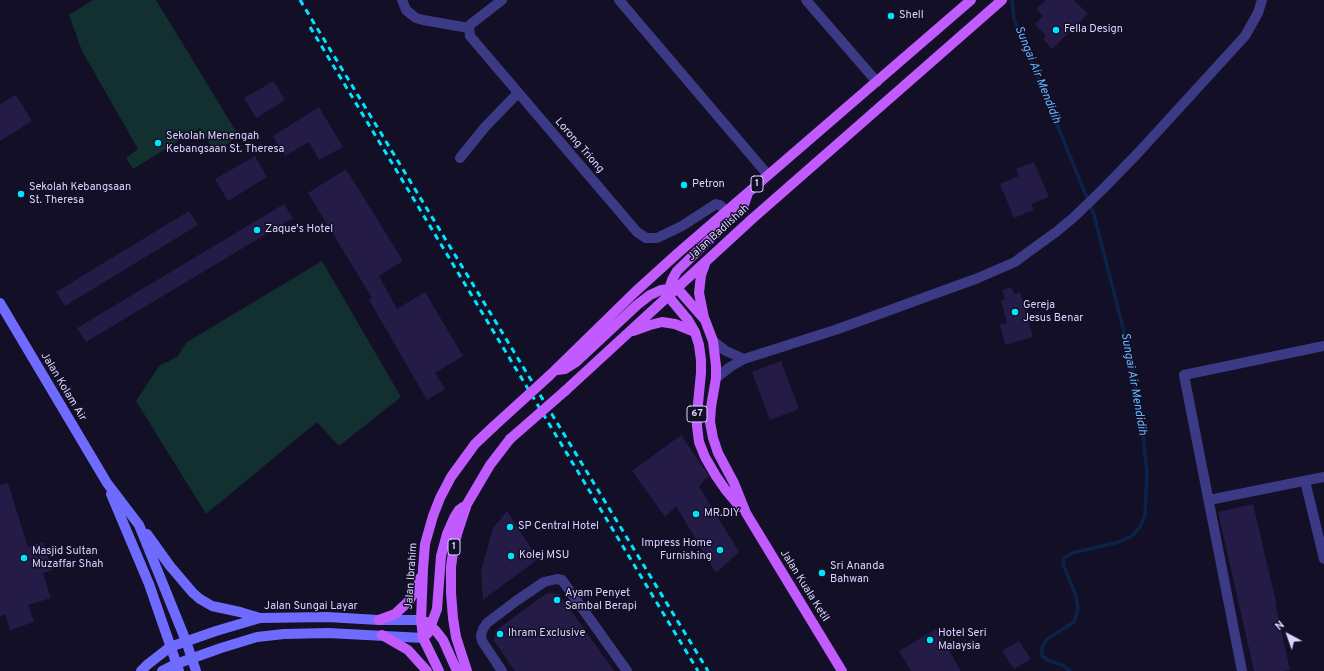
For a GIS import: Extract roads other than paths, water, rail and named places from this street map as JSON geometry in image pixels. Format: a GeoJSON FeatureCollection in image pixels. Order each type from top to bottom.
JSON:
{"type":"FeatureCollection","features":[{"type":"Feature","properties":{"kind":"main road","name":"Jalan Badlishah"},"geometry":{"type":"LineString","coordinates":[[467,504],[490,465],[510,440],[672,291],[1001,1]]}},
{"type":"Feature","properties":{"kind":"main road","name":"Jalan Badlishah"},"geometry":{"type":"LineString","coordinates":[[493,427],[552,373],[635,292],[726,211],[877,82],[966,2]]}},
{"type":"Feature","properties":{"kind":"main road"},"geometry":{"type":"LineString","coordinates":[[552,373],[565,369],[576,362],[637,305],[650,295],[661,290],[672,291],[672,280],[683,265],[737,213],[744,205],[748,192]]}},
{"type":"Feature","properties":{"kind":"main road"},"geometry":{"type":"LineString","coordinates":[[705,320],[699,293],[701,275],[707,260]]}},
{"type":"Feature","properties":{"kind":"main road","name":"Jalan Kuala Ketil"},"geometry":{"type":"LineString","coordinates":[[672,291],[705,320],[713,341],[716,378],[710,422],[718,453],[734,484],[746,513],[842,671]]}},
{"type":"Feature","properties":{"kind":"main road","name":"Jalan Kuala Ketil"},"geometry":{"type":"LineString","coordinates":[[672,291],[695,332],[699,345],[701,360],[697,414],[699,442],[705,457],[725,489],[746,513]]}},
{"type":"Feature","properties":{"kind":"main road","name":"Jalan Kolam Air"},"geometry":{"type":"LineString","coordinates":[[0,304],[107,483],[139,525],[186,641],[196,671]]}},
{"type":"Feature","properties":{"kind":"main road"},"geometry":{"type":"LineString","coordinates":[[628,333],[650,324],[662,322],[675,324],[695,332]]}},
{"type":"Feature","properties":{"kind":"main road","name":"Jalan Ibrahim"},"geometry":{"type":"LineString","coordinates":[[439,671],[423,638],[421,620],[425,544],[440,498],[451,477],[475,444],[493,427]]}},
{"type":"Feature","properties":{"kind":"main road","name":"Jalan Kolam Air"},"geometry":{"type":"LineString","coordinates":[[107,483],[149,584],[177,667]]}},
{"type":"Feature","properties":{"kind":"main road"},"geometry":{"type":"LineString","coordinates":[[162,671],[177,667],[192,658],[257,637],[328,632],[423,638],[428,633],[437,609],[441,556],[447,534],[459,510],[467,504]]}},
{"type":"Feature","properties":{"kind":"main road","name":"1"},"geometry":{"type":"LineString","coordinates":[[467,504],[456,534],[451,568],[451,593],[456,637],[467,671]]}},
{"type":"Feature","properties":{"kind":"main road"},"geometry":{"type":"LineString","coordinates":[[139,525],[170,566],[200,599],[212,606],[260,618]]}},
{"type":"Feature","properties":{"kind":"main road"},"geometry":{"type":"LineString","coordinates":[[379,620],[395,614],[409,601],[418,586],[423,569]]}},
{"type":"Feature","properties":{"kind":"main road","name":"Jalan Sungai Layar"},"geometry":{"type":"LineString","coordinates":[[141,671],[170,647],[260,618],[327,617],[379,620],[421,620]]}},
{"type":"Feature","properties":{"kind":"main road"},"geometry":{"type":"LineString","coordinates":[[421,620],[426,621],[443,640],[456,671]]}},
{"type":"Feature","properties":{"kind":"main road"},"geometry":{"type":"LineString","coordinates":[[382,636],[408,650],[427,671]]}},
{"type":"Feature","properties":{"kind":"street"},"geometry":{"type":"LineString","coordinates":[[402,0],[406,10],[416,18],[469,28],[471,24],[502,0]]}},
{"type":"Feature","properties":{"kind":"street"},"geometry":{"type":"LineString","coordinates":[[619,0],[768,175]]}},
{"type":"Feature","properties":{"kind":"street"},"geometry":{"type":"LineString","coordinates":[[806,0],[877,82]]}},
{"type":"Feature","properties":{"kind":"street"},"geometry":{"type":"LineString","coordinates":[[716,378],[730,367],[744,359],[838,329],[1000,269],[1015,262],[1073,218],[1138,152],[1246,36],[1258,13],[1262,0]]}},
{"type":"Feature","properties":{"kind":"street","name":"Lorong Triong"},"geometry":{"type":"LineString","coordinates":[[469,28],[470,36],[641,235],[646,238],[658,238],[682,226],[716,204],[720,205],[726,211]]}},
{"type":"Feature","properties":{"kind":"street"},"geometry":{"type":"LineString","coordinates":[[460,158],[485,127],[518,93]]}},
{"type":"Feature","properties":{"kind":"street"},"geometry":{"type":"LineString","coordinates":[[713,341],[726,351],[744,359]]}},
{"type":"Feature","properties":{"kind":"street"},"geometry":{"type":"LineString","coordinates":[[1242,671],[1184,375],[1324,346]]}},
{"type":"Feature","properties":{"kind":"street"},"geometry":{"type":"LineString","coordinates":[[1209,500],[1324,477]]}},
{"type":"Feature","properties":{"kind":"street"},"geometry":{"type":"LineString","coordinates":[[1305,481],[1324,559]]}},
{"type":"Feature","properties":{"kind":"street"},"geometry":{"type":"LineString","coordinates":[[502,671],[482,641],[481,635],[483,629],[487,623],[544,582],[557,579],[562,580],[627,671]]}},
{"type":"Feature","properties":{"kind":"waterway","name":"Sungai Air Mendidih"},"geometry":{"type":"LineString","coordinates":[[1012,0],[1014,19],[1094,215],[1131,359],[1142,427],[1147,472],[1145,515],[1140,527],[1132,536],[1119,542],[1072,553],[1064,558],[1063,564],[1076,596],[1078,609],[1074,622],[1047,639],[1042,647],[1042,656],[1049,661],[1063,665],[1070,671]]}},
{"type":"Feature","properties":{"kind":"railway"},"geometry":{"type":"LineString","coordinates":[[300,0],[708,671]]}},
{"type":"Feature","properties":{"kind":"railway"},"geometry":{"type":"LineString","coordinates":[[310,27],[698,671]]}},
{"type":"Feature","properties":{"kind":"place","name":"Shell"},"geometry":{"type":"Point","coordinates":[891,16]}},
{"type":"Feature","properties":{"kind":"place","name":"Fella Design"},"geometry":{"type":"Point","coordinates":[1056,30]}},
{"type":"Feature","properties":{"kind":"place","name":"Sekolah Menengah Kebangsaan St. Theresa"},"geometry":{"type":"Point","coordinates":[158,143]}},
{"type":"Feature","properties":{"kind":"place","name":"Petron"},"geometry":{"type":"Point","coordinates":[684,185]}},
{"type":"Feature","properties":{"kind":"place","name":"Sekolah Kebangsaan St. Theresa"},"geometry":{"type":"Point","coordinates":[21,194]}},
{"type":"Feature","properties":{"kind":"place","name":"Zaque's Hotel"},"geometry":{"type":"Point","coordinates":[257,230]}},
{"type":"Feature","properties":{"kind":"place","name":"Gereja Jesus Benar"},"geometry":{"type":"Point","coordinates":[1015,312]}},
{"type":"Feature","properties":{"kind":"place","name":"MR.DIY"},"geometry":{"type":"Point","coordinates":[696,514]}},
{"type":"Feature","properties":{"kind":"place","name":"SP Central Hotel"},"geometry":{"type":"Point","coordinates":[510,527]}},
{"type":"Feature","properties":{"kind":"place","name":"Impress Home Furnishing"},"geometry":{"type":"Point","coordinates":[720,550]}},
{"type":"Feature","properties":{"kind":"place","name":"Kolej MSU"},"geometry":{"type":"Point","coordinates":[511,556]}},
{"type":"Feature","properties":{"kind":"place","name":"Masjid Sultan Muzaffar Shah"},"geometry":{"type":"Point","coordinates":[24,558]}},
{"type":"Feature","properties":{"kind":"place","name":"Sri Ananda Bahwan"},"geometry":{"type":"Point","coordinates":[822,573]}},
{"type":"Feature","properties":{"kind":"place","name":"Ayam Penyet Sambal Berapi"},"geometry":{"type":"Point","coordinates":[557,600]}},
{"type":"Feature","properties":{"kind":"place","name":"Ihram Exclusive"},"geometry":{"type":"Point","coordinates":[500,634]}},
{"type":"Feature","properties":{"kind":"place","name":"Hotel Seri Malaysia"},"geometry":{"type":"Point","coordinates":[930,640]}}]}
